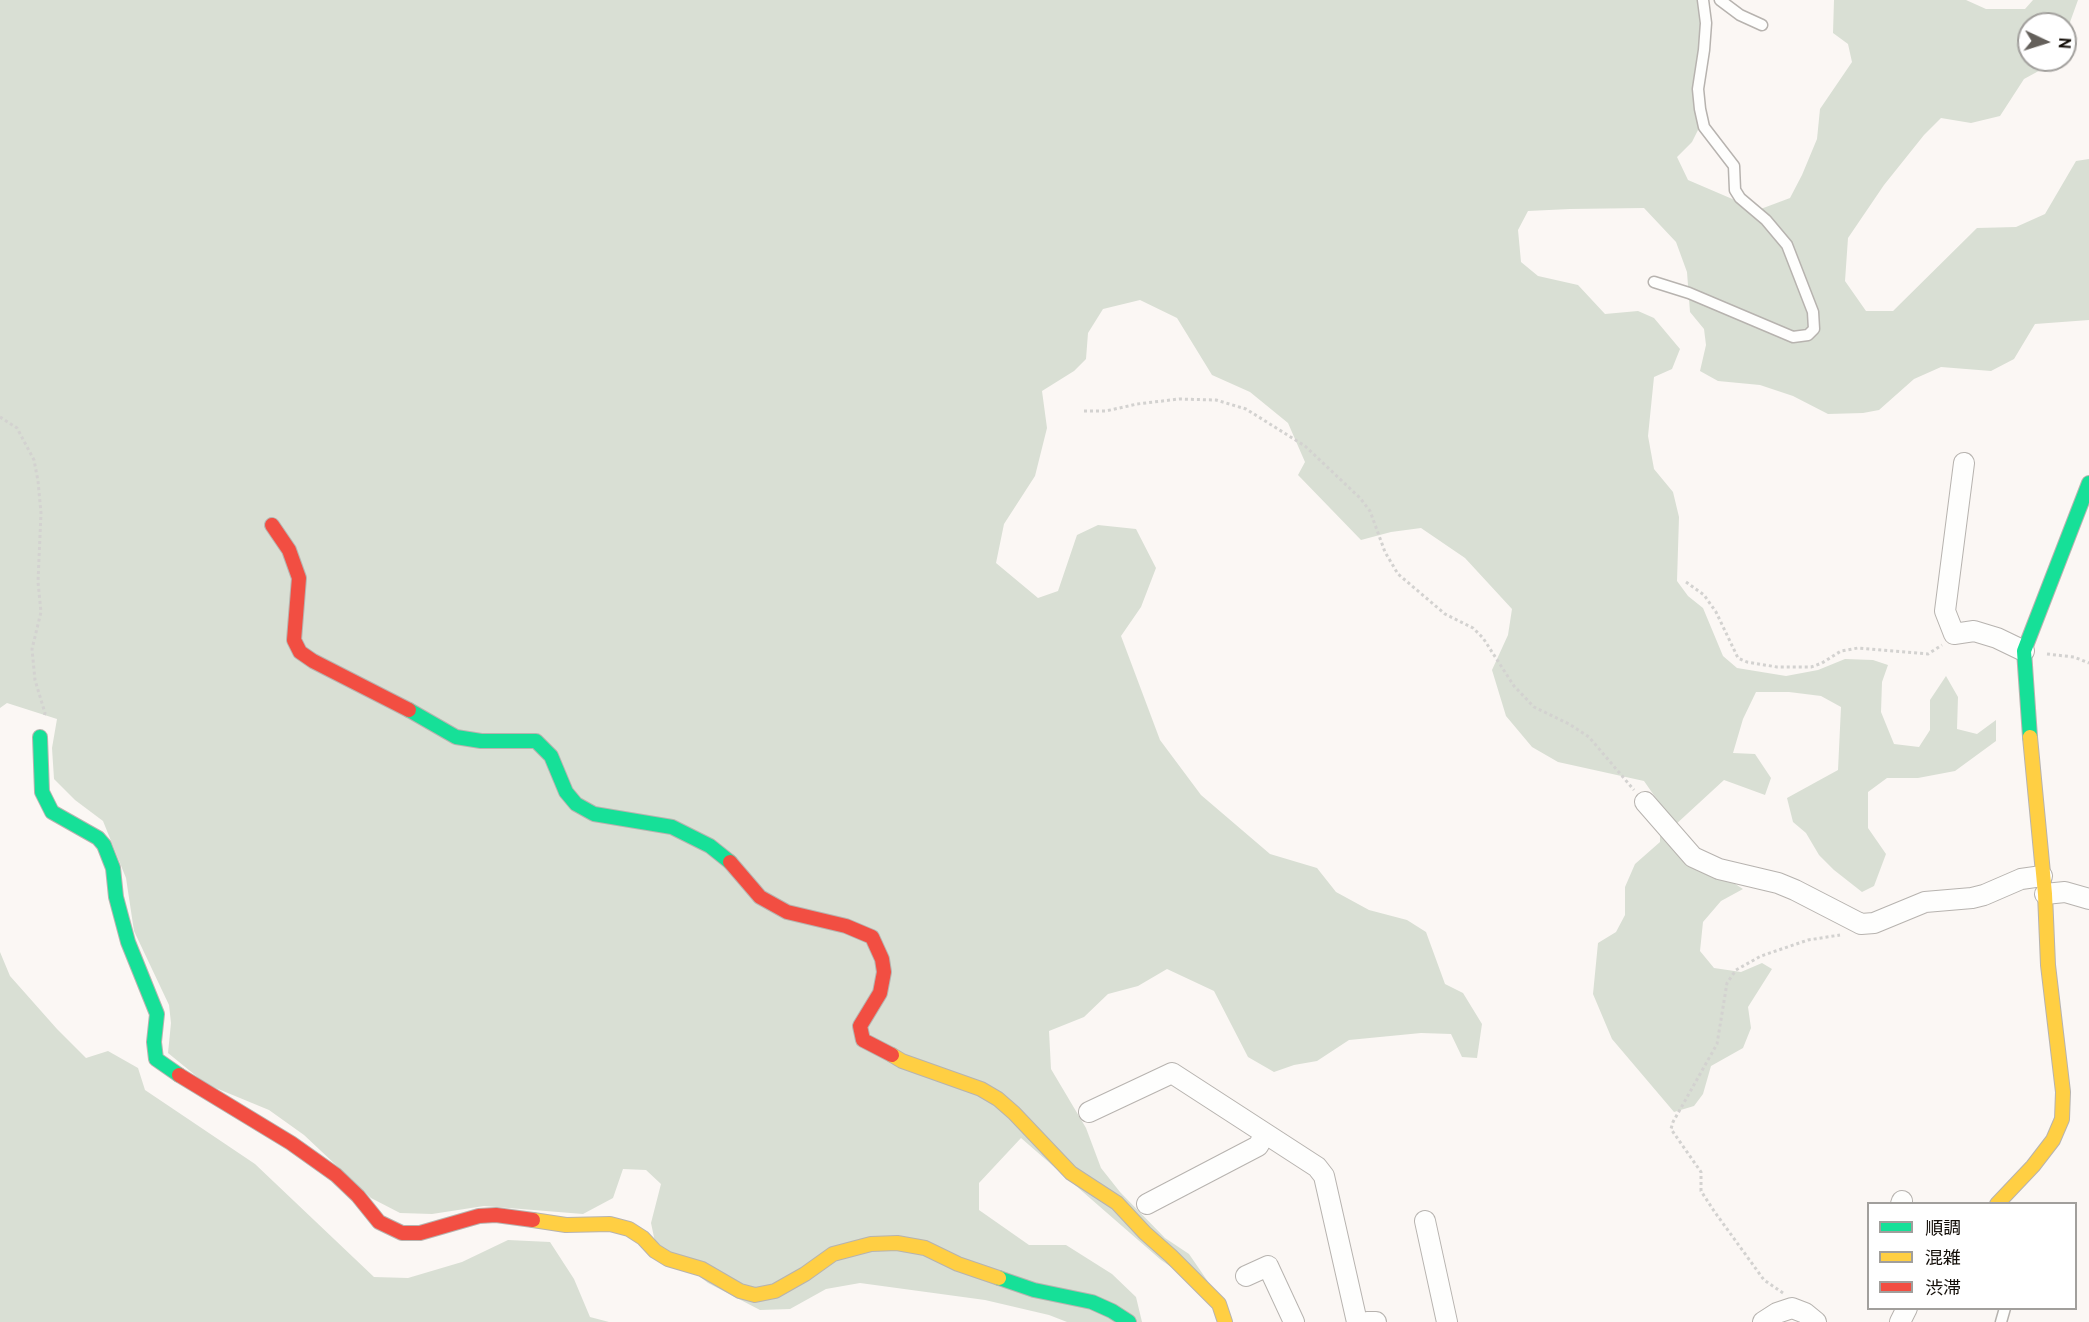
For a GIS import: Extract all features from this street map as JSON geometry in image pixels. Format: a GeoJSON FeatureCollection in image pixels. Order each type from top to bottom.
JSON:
{"type":"FeatureCollection","features":[{"type":"Feature","properties":{"kind":"street"},"geometry":{"type":"LineString","coordinates":[[1964,463],[1945,611],[1954,634],[1974,631],[1997,638],[2024,651]]}},
{"type":"Feature","properties":{"kind":"street"},"geometry":{"type":"LineString","coordinates":[[1998,1202],[2033,1166],[2053,1140],[2062,1119],[2063,1092],[2048,965],[2024,651],[2089,483]]}},
{"type":"Feature","properties":{"kind":"street"},"geometry":{"type":"LineString","coordinates":[[272,525],[289,550],[299,578],[294,640],[300,652],[456,736],[481,741],[536,741],[551,756],[566,792],[576,804],[594,814],[672,827],[710,846],[725,857],[760,897],[787,912],[846,926],[872,937],[882,959],[884,972],[880,993],[860,1026],[863,1040],[902,1061],[981,1089],[998,1099],[1071,1173],[1117,1203],[1219,1304],[1226,1322]]}},
{"type":"Feature","properties":{"kind":"street"},"geometry":{"type":"LineString","coordinates":[[40,737],[42,792],[52,812],[98,838],[104,845],[113,868],[116,897],[128,942],[157,1014],[154,1042],[156,1059],[194,1086],[291,1143],[336,1175],[358,1196],[379,1222],[402,1233],[420,1233],[479,1216],[496,1215],[566,1225],[610,1224],[629,1229],[668,1259],[702,1269],[740,1291],[755,1295],[775,1291],[805,1274],[833,1254],[871,1244],[897,1243],[925,1248],[958,1264],[985,1272],[1006,1282],[1092,1302],[1129,1322]]}},
{"type":"Feature","properties":{"kind":"street"},"geometry":{"type":"LineString","coordinates":[[1645,802],[1693,856],[1719,869],[1778,883],[1796,890],[1861,924],[1874,923],[1925,902],[1984,895],[2021,879],[2089,899]]}},
{"type":"Feature","properties":{"kind":"street"},"geometry":{"type":"LineString","coordinates":[[1089,1112],[1172,1073],[1317,1167],[1324,1176],[1357,1322]]}},
{"type":"Feature","properties":{"kind":"street"},"geometry":{"type":"LineString","coordinates":[[1147,1204],[1258,1146],[1265,1134]]}},
{"type":"Feature","properties":{"kind":"street"},"geometry":{"type":"LineString","coordinates":[[1425,1221],[1447,1322]]}},
{"type":"Feature","properties":{"kind":"street"},"geometry":{"type":"LineString","coordinates":[[1246,1275],[1268,1266],[1294,1322]]}},
{"type":"Feature","properties":{"kind":"street"},"geometry":{"type":"LineString","coordinates":[[1763,1322],[1777,1313],[1792,1308],[1805,1313],[1816,1322]]}},
{"type":"Feature","properties":{"kind":"street"},"geometry":{"type":"LineString","coordinates":[[1367,1322],[1376,1322]]}},
{"type":"Feature","properties":{"kind":"lane"},"geometry":{"type":"LineString","coordinates":[[1654,282],[1689,293],[1793,337],[1808,335],[1814,329],[1813,312],[1787,245],[1766,220],[1740,198],[1735,190],[1734,166],[1704,127],[1698,89],[1705,32],[1703,0]]}},
{"type":"Feature","properties":{"kind":"lane"},"geometry":{"type":"LineString","coordinates":[[1720,0],[1740,15],[1762,25]]}},
{"type":"Feature","properties":{"kind":"path"},"geometry":{"type":"LineString","coordinates":[[1084,411],[1106,411],[1137,404],[1179,399],[1216,400],[1246,408],[1305,446],[1360,498],[1370,511],[1385,552],[1398,574],[1445,614],[1473,628],[1483,638],[1514,687],[1534,707],[1569,724],[1589,737],[1645,802]]}},
{"type":"Feature","properties":{"kind":"path"},"geometry":{"type":"LineString","coordinates":[[0,417],[16,428],[34,460],[39,481],[41,513],[38,582],[41,612],[32,649],[34,680],[45,713],[40,737]]}},
{"type":"Feature","properties":{"kind":"path"},"geometry":{"type":"LineString","coordinates":[[1686,582],[1704,594],[1716,612],[1738,658],[1747,662],[1777,667],[1810,667],[1822,663],[1841,651],[1858,648],[1928,654],[1954,634]]}},
{"type":"Feature","properties":{"kind":"path"},"geometry":{"type":"LineString","coordinates":[[2024,651],[2074,657],[2089,663]]}},
{"type":"Feature","properties":{"kind":"path"},"geometry":{"type":"LineString","coordinates":[[1792,1308],[1791,1301],[1786,1294],[1764,1280],[1714,1211],[1701,1191],[1701,1172],[1671,1129],[1717,1044],[1727,983],[1736,970],[1761,956],[1808,940],[1844,934],[1856,922]]}},
{"type":"Feature","properties":{"kind":"shaded area"},"geometry":{"type":"Polygon","coordinates":[[[0,0],[1701,0],[1700,126],[1692,142],[1677,157],[1688,180],[1758,210],[1790,198],[1817,139],[1820,109],[1852,62],[1848,44],[1833,33],[1834,0],[1966,0],[1986,9],[2025,9],[2033,0],[2078,0],[2074,12],[2017,12],[2017,72],[2037,72],[2024,79],[2000,116],[1971,123],[1941,118],[1924,135],[1884,185],[1848,238],[1845,281],[1866,311],[1893,311],[1977,228],[2016,227],[2045,214],[2076,161],[2089,159],[2089,320],[2035,324],[2014,359],[1991,371],[1941,367],[1914,379],[1879,410],[1828,414],[1793,396],[1760,385],[1718,381],[1700,371],[1706,345],[1704,329],[1690,312],[1687,272],[1676,242],[1644,208],[1528,211],[1518,230],[1521,262],[1538,276],[1578,285],[1605,314],[1638,311],[1654,318],[1680,349],[1672,369],[1654,377],[1648,436],[1654,469],[1673,492],[1679,517],[1677,581],[1688,596],[1703,608],[1723,656],[1737,668],[1786,676],[1818,670],[1845,659],[1873,660],[1888,665],[1882,682],[1881,712],[1894,744],[1919,747],[1930,730],[1930,700],[1946,676],[1958,697],[1957,729],[1977,734],[1996,720],[1996,741],[1955,771],[1918,778],[1887,778],[1868,792],[1868,828],[1886,854],[1874,886],[1862,892],[1819,855],[1806,833],[1793,822],[1787,798],[1838,770],[1841,707],[1821,696],[1789,692],[1756,692],[1743,719],[1733,753],[1755,754],[1771,778],[1765,795],[1724,780],[1674,826],[1729,880],[1743,889],[1721,901],[1703,922],[1700,951],[1714,968],[1741,972],[1762,963],[1772,969],[1748,1007],[1751,1028],[1743,1048],[1711,1066],[1703,1094],[1694,1106],[1674,1112],[1612,1039],[1593,994],[1598,943],[1616,932],[1625,915],[1625,887],[1635,864],[1660,842],[1660,804],[1644,781],[1558,762],[1532,747],[1506,716],[1492,670],[1508,635],[1512,609],[1465,558],[1421,528],[1391,532],[1361,540],[1298,475],[1305,462],[1288,423],[1250,392],[1212,375],[1177,318],[1140,300],[1103,309],[1088,333],[1086,359],[1074,371],[1042,391],[1047,428],[1035,476],[1004,524],[996,563],[1038,598],[1058,591],[1077,535],[1098,525],[1136,529],[1156,568],[1141,607],[1121,636],[1160,740],[1201,795],[1270,854],[1317,868],[1336,892],[1369,910],[1407,920],[1426,932],[1445,984],[1463,993],[1482,1024],[1477,1058],[1462,1057],[1451,1034],[1421,1033],[1349,1040],[1317,1061],[1294,1065],[1274,1072],[1248,1057],[1214,991],[1167,969],[1138,986],[1108,994],[1084,1017],[1049,1031],[1051,1069],[1086,1128],[1101,1168],[1120,1192],[1165,1238],[1189,1254],[1222,1302],[1161,1260],[1021,1138],[979,1183],[979,1210],[1029,1245],[1066,1245],[1112,1274],[1136,1297],[1142,1322],[1067,1322],[1049,1315],[985,1300],[860,1283],[826,1289],[790,1309],[760,1310],[708,1283],[655,1242],[651,1223],[661,1184],[646,1170],[623,1169],[613,1198],[583,1214],[484,1206],[432,1214],[400,1213],[371,1198],[304,1135],[269,1110],[206,1084],[168,1053],[171,1023],[169,1005],[134,931],[126,878],[103,821],[75,800],[54,779],[52,748],[57,719],[7,703],[0,708],[0,0]]]}},
{"type":"Feature","properties":{"kind":"shaded area"},"geometry":{"type":"Polygon","coordinates":[[[0,952],[10,976],[86,1058],[108,1051],[138,1068],[145,1090],[255,1164],[374,1277],[408,1278],[462,1262],[508,1240],[550,1242],[574,1279],[590,1317],[609,1322],[0,1322],[0,952]]]}},
{"type":"Feature","properties":{"kind":"traffic: fast"},"geometry":{"type":"LineString","coordinates":[[2030,737],[2024,651],[2089,483]]}},
{"type":"Feature","properties":{"kind":"traffic: fast"},"geometry":{"type":"LineString","coordinates":[[409,710],[456,737],[481,741],[536,741],[551,756],[566,792],[576,804],[594,814],[672,827],[710,846],[730,862]]}},
{"type":"Feature","properties":{"kind":"traffic: fast"},"geometry":{"type":"LineString","coordinates":[[40,737],[42,792],[52,812],[98,838],[104,845],[113,868],[116,897],[128,942],[157,1014],[154,1042],[156,1059],[179,1075]]}},
{"type":"Feature","properties":{"kind":"traffic: fast"},"geometry":{"type":"LineString","coordinates":[[999,1278],[1034,1290],[1092,1302],[1129,1322]]}},
{"type":"Feature","properties":{"kind":"traffic: slow"},"geometry":{"type":"LineString","coordinates":[[1999,1202],[2033,1166],[2053,1140],[2062,1119],[2063,1092],[2048,965],[2045,894],[2030,737]]}},
{"type":"Feature","properties":{"kind":"traffic: slow"},"geometry":{"type":"LineString","coordinates":[[892,1055],[902,1061],[981,1089],[998,1099],[1071,1173],[1117,1203],[1171,1256],[1219,1304],[1225,1322]]}},
{"type":"Feature","properties":{"kind":"traffic: slow"},"geometry":{"type":"LineString","coordinates":[[533,1220],[566,1225],[610,1224],[629,1229],[668,1259],[702,1269],[740,1291],[755,1295],[775,1291],[805,1274],[833,1254],[871,1244],[897,1243],[925,1248],[958,1264],[999,1278]]}},
{"type":"Feature","properties":{"kind":"traffic: jam"},"geometry":{"type":"LineString","coordinates":[[272,525],[289,550],[299,578],[294,640],[300,652],[313,661],[409,710]]}},
{"type":"Feature","properties":{"kind":"traffic: jam"},"geometry":{"type":"LineString","coordinates":[[730,862],[760,897],[787,912],[846,926],[872,937],[882,959],[884,972],[880,993],[860,1026],[863,1040],[892,1055]]}},
{"type":"Feature","properties":{"kind":"traffic: jam"},"geometry":{"type":"LineString","coordinates":[[179,1075],[291,1143],[336,1175],[358,1196],[379,1222],[402,1233],[420,1233],[479,1216],[496,1215],[533,1220]]}}]}
